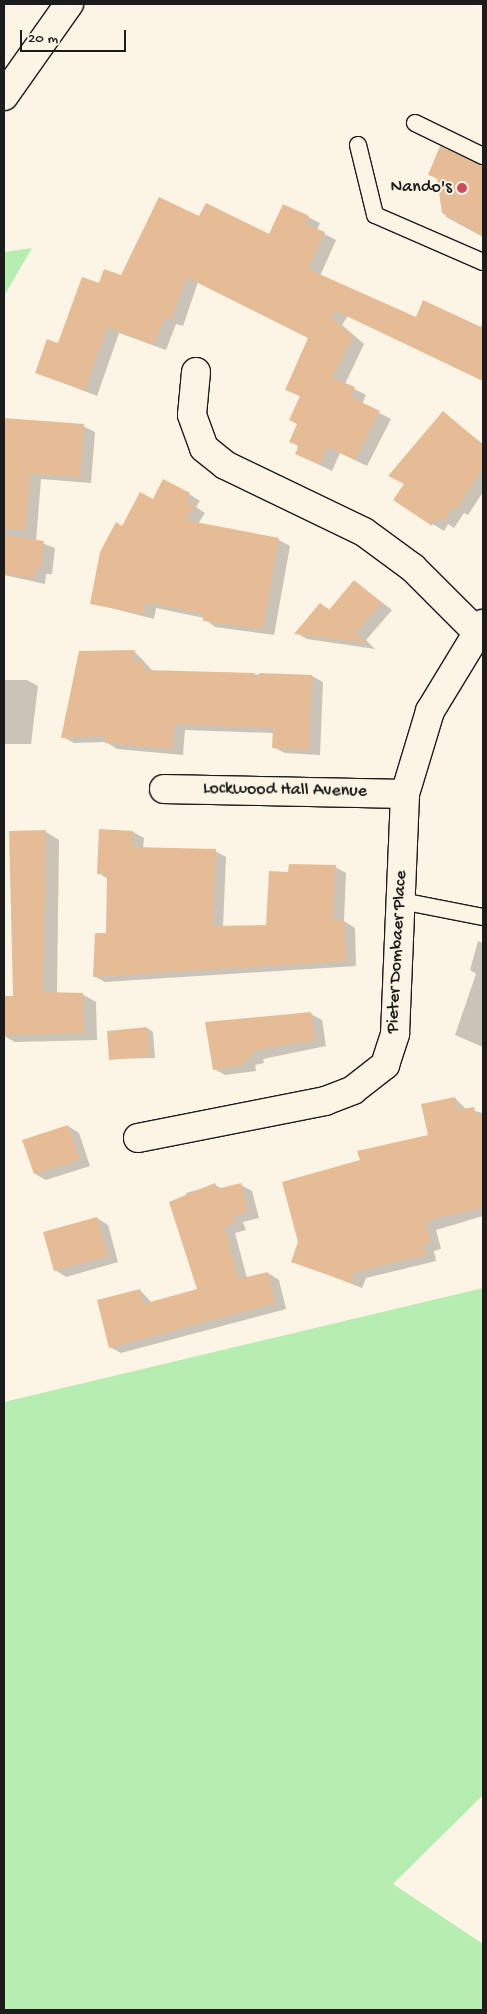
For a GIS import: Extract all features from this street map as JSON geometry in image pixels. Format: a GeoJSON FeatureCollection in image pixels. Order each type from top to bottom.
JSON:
{"type":"FeatureCollection","features":[{"type":"Feature","properties":{"kind":"street"},"geometry":{"type":"LineString","coordinates":[[4,96],[69,4]]}},
{"type":"Feature","properties":{"kind":"street"},"geometry":{"type":"LineString","coordinates":[[196,372],[192,415],[204,448],[225,465],[364,532],[413,568],[480,628]]}},
{"type":"Feature","properties":{"kind":"street","name":"Pieter Dombaer Place"},"geometry":{"type":"LineString","coordinates":[[138,1138],[325,1101],[370,1078],[385,1065],[395,1034],[405,794],[430,711],[480,628]]}},
{"type":"Feature","properties":{"kind":"street","name":"Lockwood Hall Avenue"},"geometry":{"type":"LineString","coordinates":[[164,789],[405,794]]}},
{"type":"Feature","properties":{"kind":"lane"},"geometry":{"type":"LineString","coordinates":[[415,123],[483,156]]}},
{"type":"Feature","properties":{"kind":"lane"},"geometry":{"type":"LineString","coordinates":[[358,145],[375,215],[483,262]]}},
{"type":"Feature","properties":{"kind":"lane"},"geometry":{"type":"LineString","coordinates":[[401,901],[483,917]]}},
{"type":"Feature","properties":{"kind":"green space"},"geometry":{"type":"Polygon","coordinates":[[[32,248],[4,296],[4,252],[32,248]]]}},
{"type":"Feature","properties":{"kind":"green space"},"geometry":{"type":"Polygon","coordinates":[[[483,1288],[483,1795],[393,1884],[483,1944],[483,2010],[4,2010],[4,1402],[483,1288]]]}},
{"type":"Feature","properties":{"kind":"building","name":"Nando's"},"geometry":{"type":"Polygon","coordinates":[[[440,146],[483,166],[483,236],[442,213],[437,178],[428,175],[440,146]]]}},
{"type":"Feature","properties":{"kind":"building"},"geometry":{"type":"Polygon","coordinates":[[[159,197],[199,216],[206,203],[269,234],[283,204],[309,216],[305,224],[325,232],[308,269],[416,317],[423,300],[483,328],[483,381],[336,311],[331,318],[353,336],[333,378],[355,387],[351,397],[380,411],[355,460],[328,447],[320,465],[295,454],[299,446],[289,442],[297,424],[289,420],[300,396],[285,390],[308,338],[186,277],[171,320],[164,318],[154,345],[107,327],[85,391],[35,373],[47,339],[58,343],[82,277],[99,283],[104,269],[121,275],[159,197]]]}},
{"type":"Feature","properties":{"kind":"building"},"geometry":{"type":"Polygon","coordinates":[[[443,411],[483,445],[483,468],[456,510],[453,507],[443,522],[436,518],[432,526],[393,500],[404,484],[388,476],[443,411]]]}},
{"type":"Feature","properties":{"kind":"building"},"geometry":{"type":"Polygon","coordinates":[[[4,418],[84,424],[80,477],[30,474],[26,530],[4,529],[4,418]]]}},
{"type":"Feature","properties":{"kind":"building"},"geometry":{"type":"Polygon","coordinates":[[[163,479],[190,493],[186,500],[195,505],[185,520],[279,538],[263,629],[203,621],[203,614],[145,602],[143,614],[90,604],[100,552],[116,522],[122,526],[140,492],[153,499],[163,479]]]}},
{"type":"Feature","properties":{"kind":"building"},"geometry":{"type":"Polygon","coordinates":[[[4,535],[44,541],[41,569],[35,568],[34,578],[4,574],[4,535]]]}},
{"type":"Feature","properties":{"kind":"building"},"geometry":{"type":"Polygon","coordinates":[[[354,580],[382,603],[355,633],[367,643],[294,634],[320,603],[329,610],[354,580]]]}},
{"type":"Feature","properties":{"kind":"building"},"geometry":{"type":"Polygon","coordinates":[[[135,650],[133,661],[144,661],[144,670],[255,673],[253,682],[260,673],[312,675],[309,750],[272,748],[273,728],[174,724],[173,749],[105,743],[105,736],[61,738],[79,651],[135,650]]]}},
{"type":"Feature","properties":{"kind":"building"},"geometry":{"type":"Polygon","coordinates":[[[99,829],[133,831],[133,847],[216,849],[213,926],[266,925],[269,871],[288,872],[289,864],[336,865],[333,921],[344,920],[346,961],[93,977],[95,933],[106,933],[107,874],[97,874],[99,829]]]}},
{"type":"Feature","properties":{"kind":"building"},"geometry":{"type":"Polygon","coordinates":[[[46,830],[43,992],[83,993],[84,1033],[4,1035],[4,996],[13,996],[9,831],[46,830]]]}},
{"type":"Feature","properties":{"kind":"building"},"geometry":{"type":"Polygon","coordinates":[[[311,1012],[315,1041],[269,1047],[252,1053],[253,1057],[245,1059],[245,1065],[213,1070],[205,1022],[311,1012]]]}},
{"type":"Feature","properties":{"kind":"building"},"geometry":{"type":"Polygon","coordinates":[[[147,1027],[150,1056],[109,1060],[107,1031],[147,1027]]]}},
{"type":"Feature","properties":{"kind":"building"},"geometry":{"type":"Polygon","coordinates":[[[455,1097],[457,1110],[474,1107],[476,1115],[483,1113],[483,1208],[436,1218],[426,1223],[430,1243],[423,1245],[426,1255],[355,1272],[351,1283],[291,1262],[298,1242],[282,1182],[360,1160],[357,1151],[428,1135],[421,1104],[455,1097]]]}},
{"type":"Feature","properties":{"kind":"building"},"geometry":{"type":"Polygon","coordinates":[[[68,1125],[80,1160],[34,1174],[22,1140],[68,1125]]]}},
{"type":"Feature","properties":{"kind":"building"},"geometry":{"type":"Polygon","coordinates":[[[215,1183],[217,1189],[241,1183],[248,1212],[233,1216],[235,1224],[225,1226],[238,1279],[268,1272],[275,1303],[109,1348],[97,1300],[140,1289],[143,1304],[197,1289],[169,1202],[215,1183]]]}},
{"type":"Feature","properties":{"kind":"building"},"geometry":{"type":"Polygon","coordinates":[[[97,1217],[108,1256],[54,1271],[43,1232],[97,1217]]]}},
{"type":"Feature","properties":{"kind":"place","name":"Nando's"},"geometry":{"type":"Point","coordinates":[462,188]}}]}
